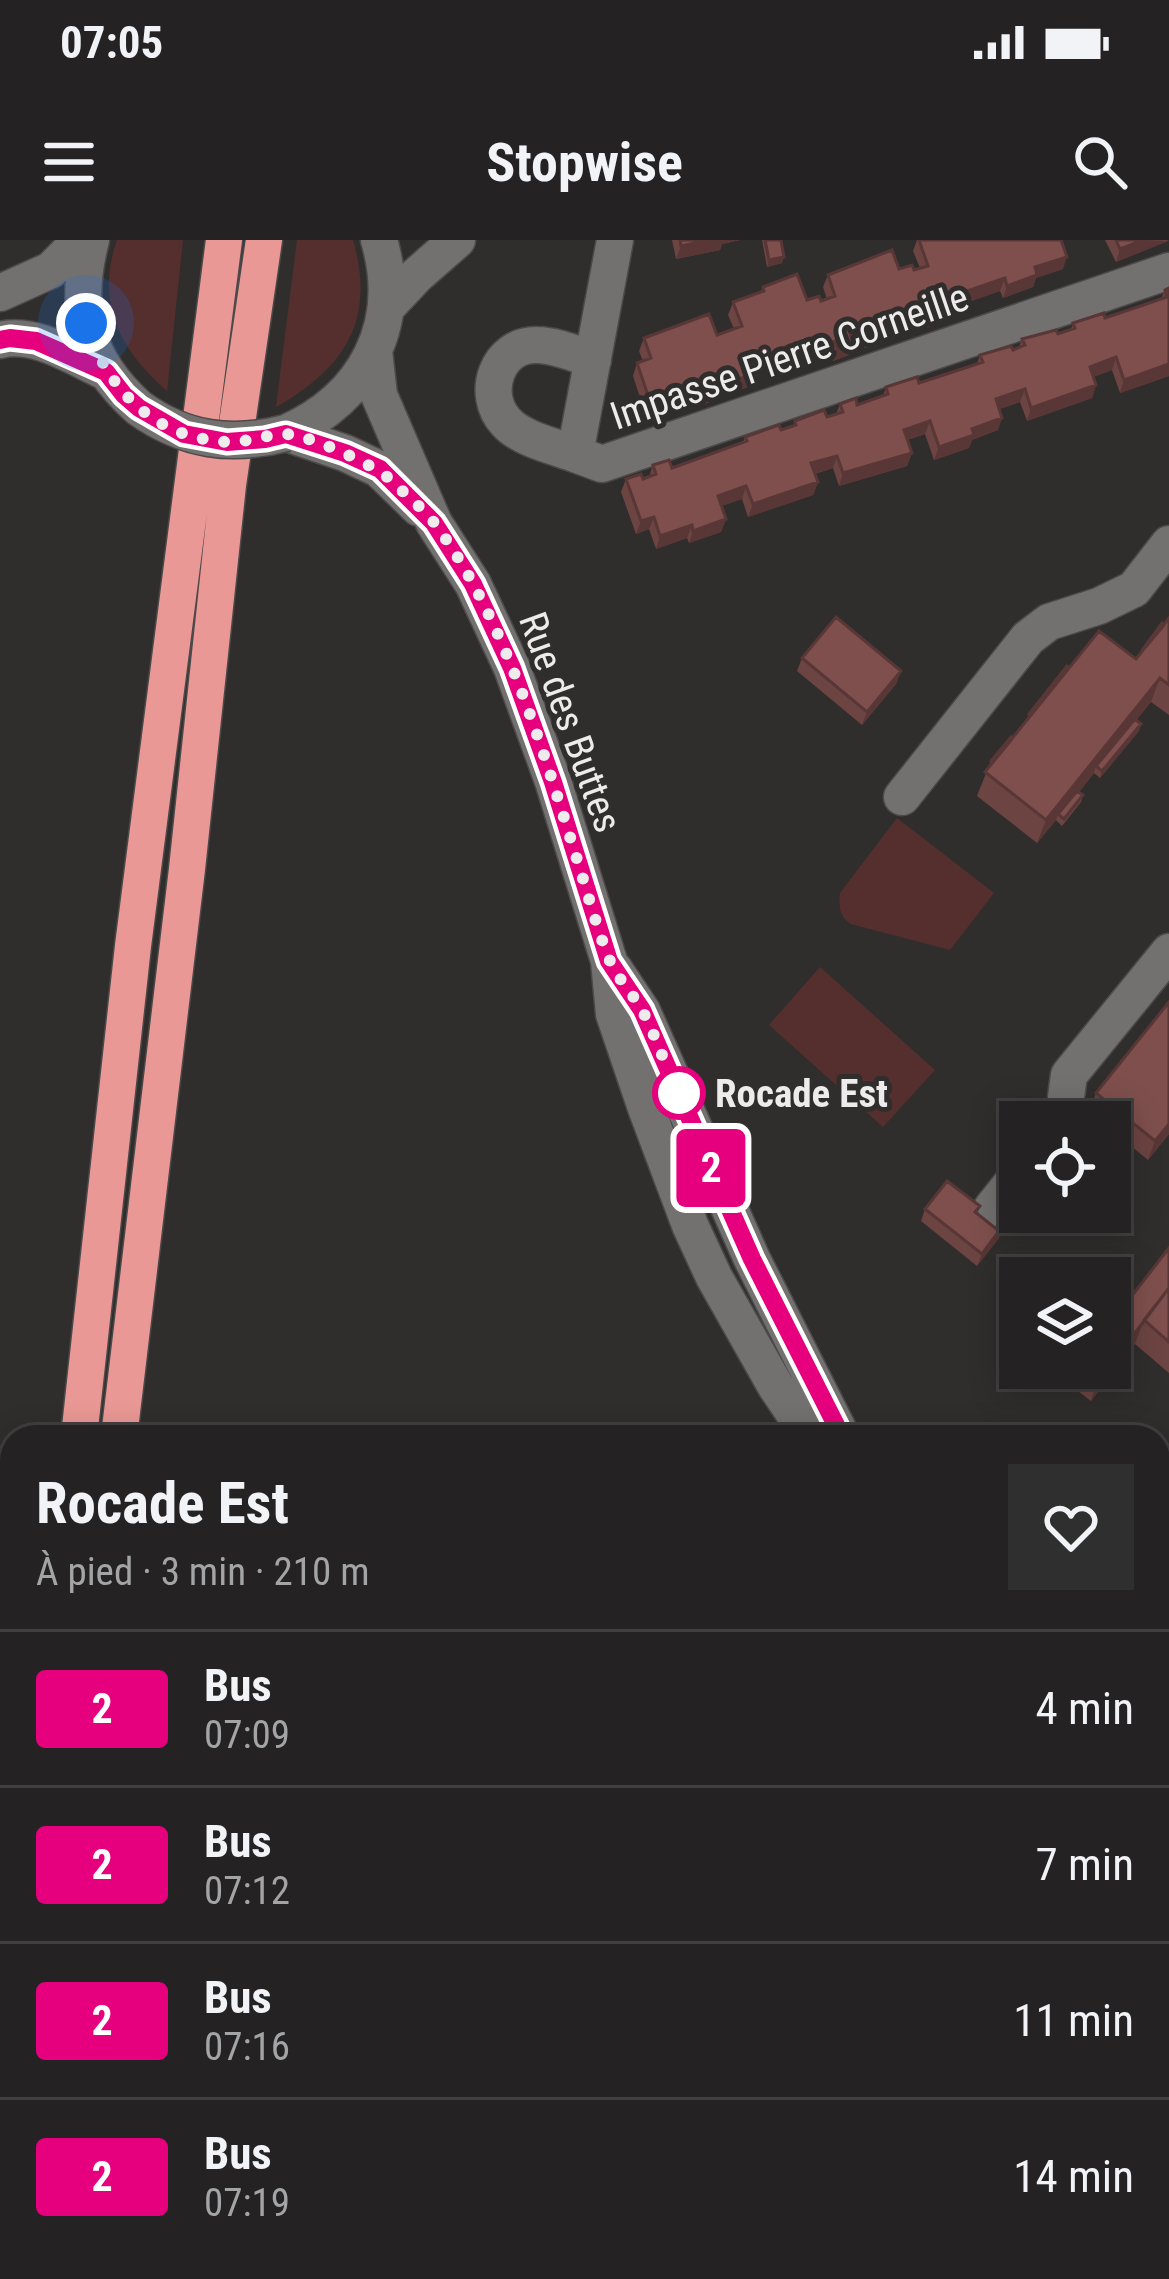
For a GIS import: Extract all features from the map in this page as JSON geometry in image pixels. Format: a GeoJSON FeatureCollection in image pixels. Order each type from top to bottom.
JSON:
{"type":"FeatureCollection","features":[{"type":"Feature","properties":{"kind":"highway"},"geometry":{"type":"LineString","coordinates":[[80,1425],[133,946],[224,240]]}},
{"type":"Feature","properties":{"kind":"highway"},"geometry":{"type":"LineString","coordinates":[[119,1425],[228,485],[264,240]]}},
{"type":"Feature","properties":{"kind":"street"},"geometry":{"type":"LineString","coordinates":[[0,293],[51,270],[80,240]]}},
{"type":"Feature","properties":{"kind":"street"},"geometry":{"type":"LineString","coordinates":[[92,240],[81,291],[94,351],[106,372],[124,395],[166,425],[209,440],[241,442],[286,434],[304,425],[336,403],[359,377],[374,351],[386,308],[379,240]]}},
{"type":"Feature","properties":{"kind":"street"},"geometry":{"type":"LineString","coordinates":[[386,308],[457,240]]}},
{"type":"Feature","properties":{"kind":"street","name":"Impasse Pierre Corneille"},"geometry":{"type":"LineString","coordinates":[[615,240],[575,454],[602,464],[1169,271]]}},
{"type":"Feature","properties":{"kind":"street"},"geometry":{"type":"LineString","coordinates":[[0,340],[36,341],[106,372]]}},
{"type":"Feature","properties":{"kind":"street"},"geometry":{"type":"LineString","coordinates":[[575,454],[514,429],[502,419],[492,391],[502,362],[526,346],[542,344],[593,360]]}},
{"type":"Feature","properties":{"kind":"street","name":"Rue des Buttes"},"geometry":{"type":"LineString","coordinates":[[374,351],[379,395],[434,523],[473,584],[512,668],[609,961],[614,1014],[690,1225],[714,1277],[802,1425]]}},
{"type":"Feature","properties":{"kind":"street","name":"Rue des Buttes"},"geometry":{"type":"LineString","coordinates":[[286,434],[380,469],[434,523]]}},
{"type":"Feature","properties":{"kind":"street"},"geometry":{"type":"LineString","coordinates":[[902,797],[1028,638],[1049,622],[1134,589],[1169,544]]}},
{"type":"Feature","properties":{"kind":"street"},"geometry":{"type":"LineString","coordinates":[[1068,1101],[1069,1075],[1169,952]]}},
{"type":"Feature","properties":{"kind":"street","name":"Rue des Buttes"},"geometry":{"type":"LineString","coordinates":[[609,961],[642,1010],[752,1259],[836,1425]]}},
{"type":"Feature","properties":{"kind":"street"},"geometry":{"type":"LineString","coordinates":[[992,1208],[999,1199]]}},
{"type":"Feature","properties":{"kind":"shaded area"},"geometry":{"type":"Polygon","coordinates":[[[117,240],[183,240],[167,391],[136,359],[116,324],[109,284],[117,240]]]}},
{"type":"Feature","properties":{"kind":"shaded area"},"geometry":{"type":"Polygon","coordinates":[[[297,240],[353,240],[359,269],[357,318],[337,358],[276,407],[297,240]]]}},
{"type":"Feature","properties":{"kind":"shaded area"},"geometry":{"type":"Polygon","coordinates":[[[897,818],[994,893],[950,950],[851,924],[842,914],[840,893],[897,818]]]}},
{"type":"Feature","properties":{"kind":"shaded area"},"geometry":{"type":"Polygon","coordinates":[[[820,967],[935,1070],[883,1127],[769,1025],[820,967]]]}},
{"type":"Feature","properties":{"kind":"building"},"geometry":{"type":"Polygon","coordinates":[[[765,240],[781,240],[784,257],[769,260],[765,240]]]}},
{"type":"Feature","properties":{"kind":"building"},"geometry":{"type":"Polygon","coordinates":[[[919,240],[1061,240],[1067,257],[1035,267],[1037,275],[1007,286],[1005,278],[941,300],[945,310],[915,316],[911,307],[898,312],[903,324],[870,335],[865,325],[849,331],[853,343],[837,348],[835,341],[820,347],[817,336],[785,347],[786,352],[756,363],[759,372],[730,382],[726,374],[714,378],[717,388],[681,400],[679,392],[665,396],[668,405],[653,410],[637,363],[651,358],[644,338],[709,314],[717,335],[742,326],[733,302],[797,274],[807,300],[819,296],[821,301],[835,296],[828,275],[892,250],[899,269],[928,266],[919,240]]]}},
{"type":"Feature","properties":{"kind":"building"},"geometry":{"type":"Polygon","coordinates":[[[1116,240],[1143,240],[1120,249],[1116,240]]]}},
{"type":"Feature","properties":{"kind":"building"},"geometry":{"type":"Polygon","coordinates":[[[1169,288],[1169,364],[1124,380],[1116,357],[1090,367],[1096,385],[1031,408],[1025,389],[996,399],[1002,418],[972,429],[974,435],[939,447],[930,421],[904,430],[912,453],[843,473],[837,456],[811,463],[818,482],[753,504],[746,486],[718,496],[726,519],[693,531],[692,525],[660,536],[654,517],[641,521],[626,479],[656,474],[653,465],[669,460],[672,468],[779,425],[781,430],[796,425],[795,421],[824,410],[827,417],[843,412],[840,404],[856,398],[857,405],[888,394],[886,387],[917,377],[919,383],[983,362],[980,355],[1011,346],[1013,350],[1025,345],[1022,339],[1056,330],[1058,334],[1075,328],[1073,323],[1104,313],[1105,318],[1167,297],[1169,288]]]}},
{"type":"Feature","properties":{"kind":"building"},"geometry":{"type":"Polygon","coordinates":[[[836,617],[901,671],[867,712],[802,658],[836,617]]]}},
{"type":"Feature","properties":{"kind":"building"},"geometry":{"type":"Polygon","coordinates":[[[1169,618],[1169,685],[1160,678],[1046,820],[985,772],[1099,631],[1136,659],[1169,618]]]}},
{"type":"Feature","properties":{"kind":"building"},"geometry":{"type":"Polygon","coordinates":[[[1067,666],[1069,668],[1029,714],[1067,666]]]}},
{"type":"Feature","properties":{"kind":"building"},"geometry":{"type":"Polygon","coordinates":[[[1135,719],[1141,724],[1102,771],[1096,766],[1135,719]]]}},
{"type":"Feature","properties":{"kind":"building"},"geometry":{"type":"Polygon","coordinates":[[[1077,791],[1083,795],[1064,819],[1058,814],[1077,791]]]}},
{"type":"Feature","properties":{"kind":"building"},"geometry":{"type":"Polygon","coordinates":[[[1169,1002],[1169,1124],[1155,1141],[1131,1121],[1131,1101],[1106,1101],[1096,1093],[1169,1002]]]}},
{"type":"Feature","properties":{"kind":"building"},"geometry":{"type":"Polygon","coordinates":[[[947,1181],[980,1206],[975,1212],[999,1231],[982,1254],[925,1209],[947,1181]]]}},
{"type":"Feature","properties":{"kind":"building"},"geometry":{"type":"Polygon","coordinates":[[[1169,1248],[1169,1288],[1131,1338],[1131,1297],[1169,1248]]]}},
{"type":"Feature","properties":{"kind":"building"},"geometry":{"type":"Polygon","coordinates":[[[1169,1288],[1169,1342],[1144,1320],[1169,1288]]]}},
{"type":"Feature","properties":{"kind":"bus line","name":"2"},"geometry":{"type":"LineString","coordinates":[[0,340],[36,341],[106,372],[139,408],[184,434],[227,442],[286,434],[345,453],[380,469],[434,523],[473,584],[512,668],[609,961],[642,1010],[752,1259],[836,1425]]}},
{"type":"Feature","properties":{"kind":"place","name":"Rocade Est"},"geometry":{"type":"Point","coordinates":[679,1093]}},
{"type":"Feature","properties":{"kind":"route"},"geometry":{"type":"LineString","coordinates":[[86,323],[106,372],[124,395],[154,419],[209,440],[241,442],[286,434],[345,453],[380,469],[434,523],[473,584],[512,668],[609,961],[642,1010],[679,1093]]}}]}
